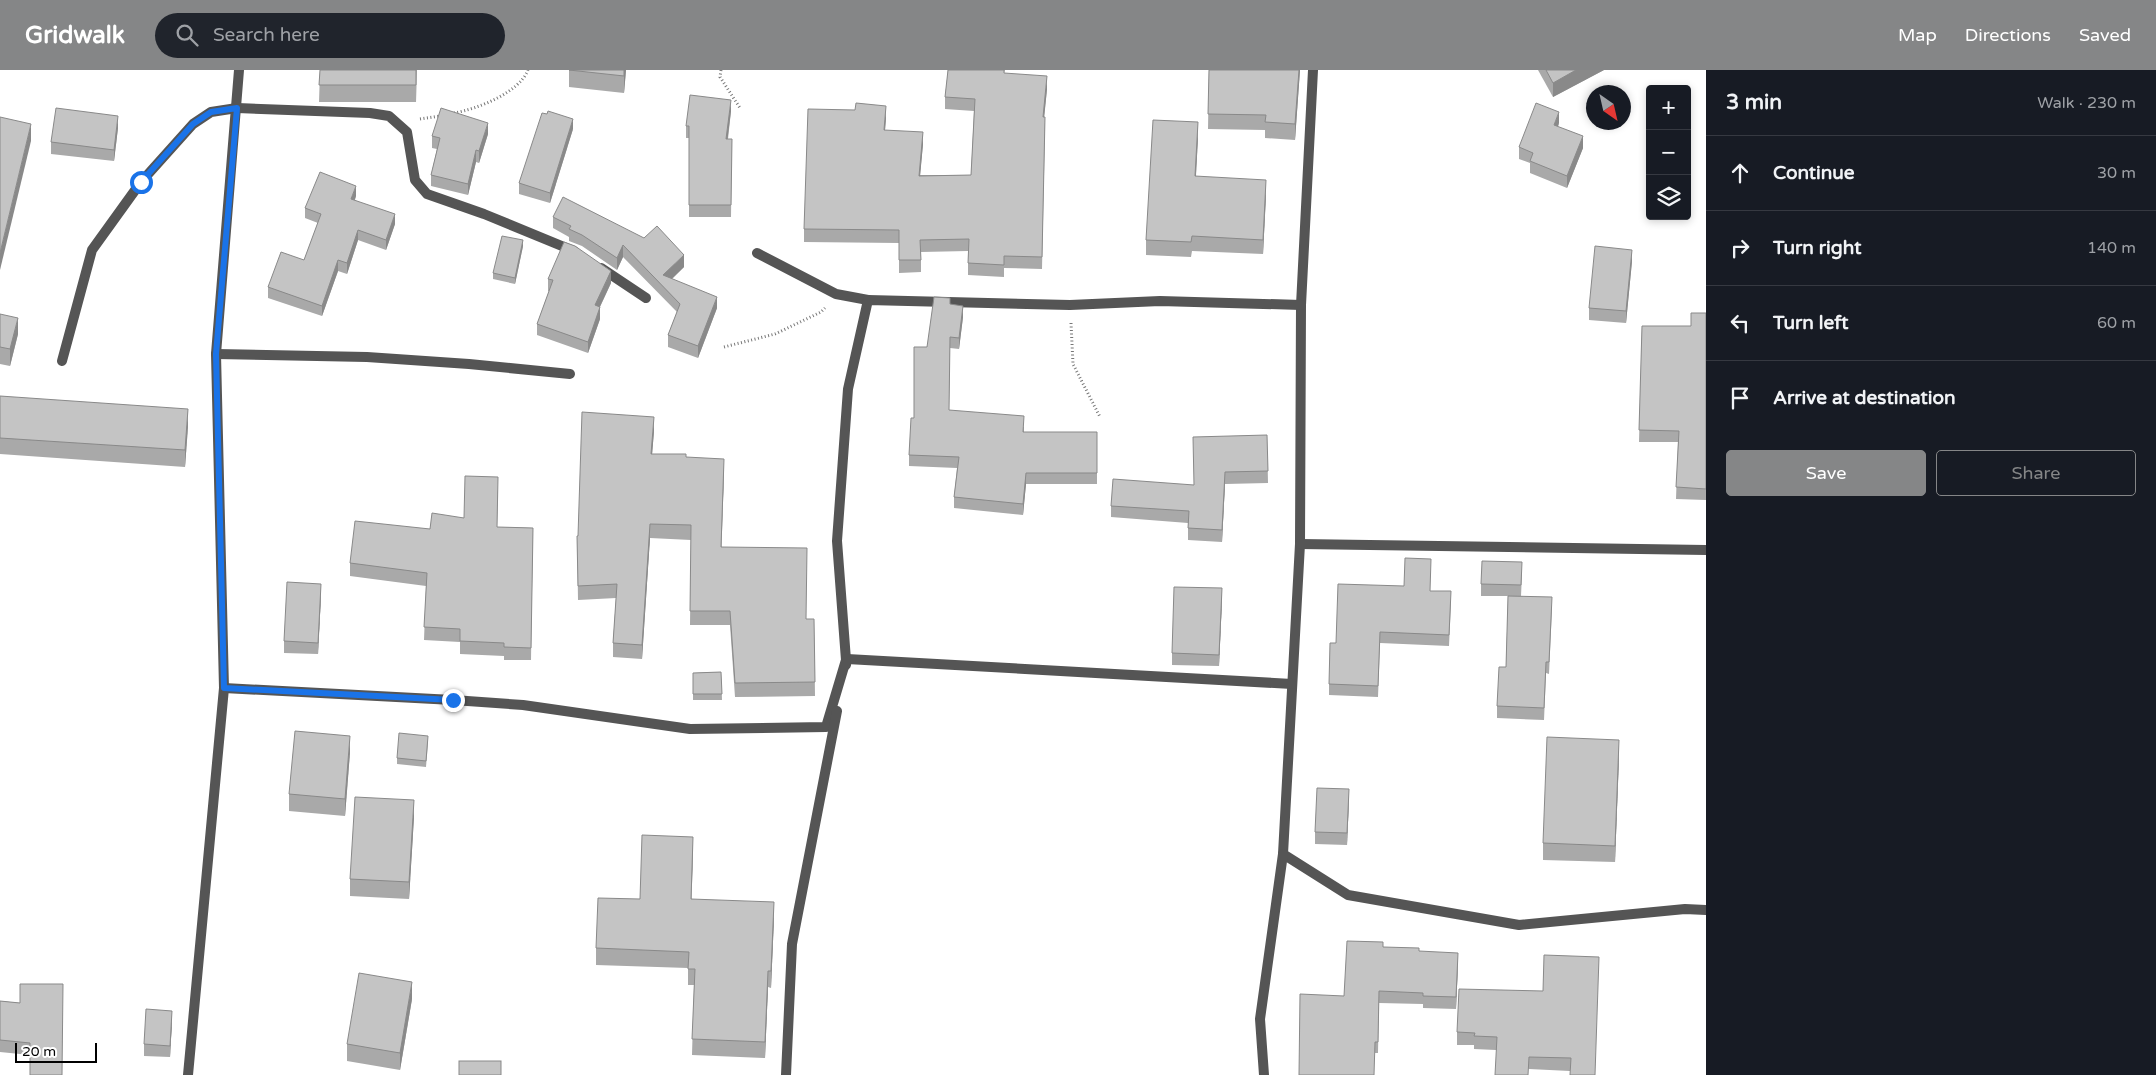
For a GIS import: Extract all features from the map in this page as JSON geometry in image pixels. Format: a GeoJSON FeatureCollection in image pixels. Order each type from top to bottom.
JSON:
{"type":"FeatureCollection","features":[{"type":"Feature","properties":{"kind":"street"},"geometry":{"type":"LineString","coordinates":[[188,1075],[224,688],[216,354],[239,70]]}},
{"type":"Feature","properties":{"kind":"street"},"geometry":{"type":"LineString","coordinates":[[1264,1075],[1260,1019],[1283,854],[1300,544],[1301,305],[1313,70]]}},
{"type":"Feature","properties":{"kind":"street"},"geometry":{"type":"LineString","coordinates":[[62,360],[92,250],[141,182],[193,124],[211,112],[237,108],[370,113],[389,116],[407,132],[415,180],[428,194],[484,214],[578,252],[646,298]]}},
{"type":"Feature","properties":{"kind":"street"},"geometry":{"type":"LineString","coordinates":[[757,253],[836,294],[868,300],[1070,305],[1160,301],[1301,305]]}},
{"type":"Feature","properties":{"kind":"street"},"geometry":{"type":"LineString","coordinates":[[224,688],[523,705],[690,729],[826,727],[846,660],[837,541],[848,389],[868,300]]}},
{"type":"Feature","properties":{"kind":"street"},"geometry":{"type":"LineString","coordinates":[[216,354],[366,357],[469,364],[570,374]]}},
{"type":"Feature","properties":{"kind":"street"},"geometry":{"type":"LineString","coordinates":[[1300,544],[1706,550]]}},
{"type":"Feature","properties":{"kind":"street"},"geometry":{"type":"LineString","coordinates":[[786,1075],[792,944],[847,659],[1292,684]]}},
{"type":"Feature","properties":{"kind":"street"},"geometry":{"type":"LineString","coordinates":[[1283,854],[1348,895],[1518,925],[1685,909],[1706,910]]}},
{"type":"Feature","properties":{"kind":"path"},"geometry":{"type":"LineString","coordinates":[[451,114],[498,98],[525,77],[528,70]]}},
{"type":"Feature","properties":{"kind":"path"},"geometry":{"type":"LineString","coordinates":[[721,70],[720,77],[740,108]]}},
{"type":"Feature","properties":{"kind":"path"},"geometry":{"type":"LineString","coordinates":[[389,116],[424,119],[442,116]]}},
{"type":"Feature","properties":{"kind":"path"},"geometry":{"type":"LineString","coordinates":[[724,347],[776,334],[821,312],[836,294]]}},
{"type":"Feature","properties":{"kind":"path"},"geometry":{"type":"LineString","coordinates":[[1070,305],[1073,364],[1100,417]]}},
{"type":"Feature","properties":{"kind":"building"},"geometry":{"type":"Polygon","coordinates":[[[320,70],[416,70],[416,85],[319,85],[320,70]]]}},
{"type":"Feature","properties":{"kind":"building"},"geometry":{"type":"Polygon","coordinates":[[[569,70],[624,70],[624,76],[569,70]]]}},
{"type":"Feature","properties":{"kind":"building"},"geometry":{"type":"Polygon","coordinates":[[[948,70],[1004,70],[1004,73],[1047,76],[1043,117],[1045,117],[1042,257],[1004,256],[1004,265],[968,263],[969,239],[920,240],[921,260],[899,260],[899,230],[804,229],[808,109],[855,110],[856,103],[886,106],[884,130],[923,132],[919,176],[971,175],[975,99],[945,97],[948,70]]]}},
{"type":"Feature","properties":{"kind":"building"},"geometry":{"type":"Polygon","coordinates":[[[1209,70],[1299,70],[1295,124],[1265,122],[1266,115],[1208,114],[1209,70]]]}},
{"type":"Feature","properties":{"kind":"building"},"geometry":{"type":"Polygon","coordinates":[[[1546,70],[1576,70],[1553,83],[1546,70]]]}},
{"type":"Feature","properties":{"kind":"building"},"geometry":{"type":"Polygon","coordinates":[[[690,95],[731,100],[726,139],[732,139],[731,205],[689,205],[689,126],[686,126],[690,95]]]}},
{"type":"Feature","properties":{"kind":"building"},"geometry":{"type":"Polygon","coordinates":[[[1536,103],[1559,112],[1554,125],[1583,136],[1567,176],[1530,161],[1533,153],[1519,147],[1536,103]]]}},
{"type":"Feature","properties":{"kind":"building"},"geometry":{"type":"Polygon","coordinates":[[[56,108],[118,116],[114,150],[51,142],[56,108]]]}},
{"type":"Feature","properties":{"kind":"building"},"geometry":{"type":"Polygon","coordinates":[[[441,108],[488,123],[479,151],[476,150],[468,184],[431,175],[440,138],[432,136],[441,108]]]}},
{"type":"Feature","properties":{"kind":"building"},"geometry":{"type":"Polygon","coordinates":[[[548,111],[573,119],[550,193],[519,183],[542,113],[547,114],[548,111]]]}},
{"type":"Feature","properties":{"kind":"building"},"geometry":{"type":"Polygon","coordinates":[[[0,117],[31,124],[0,253],[0,117]]]}},
{"type":"Feature","properties":{"kind":"building"},"geometry":{"type":"Polygon","coordinates":[[[1153,120],[1198,122],[1195,176],[1266,180],[1263,240],[1192,236],[1191,242],[1146,240],[1153,120]]]}},
{"type":"Feature","properties":{"kind":"building"},"geometry":{"type":"Polygon","coordinates":[[[320,172],[356,186],[351,199],[395,214],[386,240],[358,230],[347,263],[338,260],[322,306],[268,287],[281,252],[304,260],[321,214],[305,208],[320,172]]]}},
{"type":"Feature","properties":{"kind":"building"},"geometry":{"type":"Polygon","coordinates":[[[563,197],[644,238],[657,226],[684,255],[663,275],[717,297],[698,346],[668,335],[680,304],[623,245],[617,258],[582,235],[569,229],[571,226],[553,217],[563,197]]]}},
{"type":"Feature","properties":{"kind":"building"},"geometry":{"type":"Polygon","coordinates":[[[502,236],[523,240],[515,278],[493,273],[502,236]]]}},
{"type":"Feature","properties":{"kind":"building"},"geometry":{"type":"Polygon","coordinates":[[[564,242],[575,246],[611,271],[595,305],[600,307],[588,342],[537,324],[553,280],[548,279],[564,242]]]}},
{"type":"Feature","properties":{"kind":"building"},"geometry":{"type":"Polygon","coordinates":[[[1595,246],[1632,250],[1626,311],[1589,308],[1595,246]]]}},
{"type":"Feature","properties":{"kind":"building"},"geometry":{"type":"Polygon","coordinates":[[[934,297],[950,298],[950,304],[963,306],[959,338],[950,337],[949,410],[1024,416],[1023,432],[1097,432],[1097,473],[1026,473],[1023,504],[954,497],[959,457],[909,455],[911,418],[914,418],[914,347],[927,347],[934,297]]]}},
{"type":"Feature","properties":{"kind":"building"},"geometry":{"type":"Polygon","coordinates":[[[1691,313],[1706,313],[1706,489],[1676,487],[1679,431],[1639,430],[1642,326],[1691,326],[1691,313]]]}},
{"type":"Feature","properties":{"kind":"building"},"geometry":{"type":"Polygon","coordinates":[[[0,314],[18,318],[10,349],[0,347],[0,314]]]}},
{"type":"Feature","properties":{"kind":"building"},"geometry":{"type":"Polygon","coordinates":[[[0,396],[188,409],[185,450],[0,438],[0,396]]]}},
{"type":"Feature","properties":{"kind":"building"},"geometry":{"type":"Polygon","coordinates":[[[582,412],[654,417],[651,454],[686,454],[686,457],[724,459],[721,547],[807,548],[806,619],[814,619],[815,682],[735,683],[730,611],[690,611],[691,525],[650,524],[642,645],[613,643],[617,584],[578,586],[577,536],[582,412]]]}},
{"type":"Feature","properties":{"kind":"building"},"geometry":{"type":"Polygon","coordinates":[[[1267,435],[1268,471],[1225,472],[1222,530],[1188,528],[1189,511],[1111,506],[1113,479],[1194,485],[1193,437],[1267,435]]]}},
{"type":"Feature","properties":{"kind":"building"},"geometry":{"type":"Polygon","coordinates":[[[465,476],[498,477],[497,527],[533,528],[531,648],[504,647],[504,643],[460,641],[460,629],[424,627],[427,573],[350,563],[355,521],[430,529],[432,513],[464,518],[465,476]]]}},
{"type":"Feature","properties":{"kind":"building"},"geometry":{"type":"Polygon","coordinates":[[[1405,558],[1431,559],[1430,591],[1451,591],[1449,635],[1380,632],[1378,686],[1329,684],[1330,643],[1336,643],[1338,584],[1404,586],[1405,558]]]}},
{"type":"Feature","properties":{"kind":"building"},"geometry":{"type":"Polygon","coordinates":[[[1482,561],[1522,562],[1521,585],[1481,584],[1482,561]]]}},
{"type":"Feature","properties":{"kind":"building"},"geometry":{"type":"Polygon","coordinates":[[[287,582],[321,584],[318,643],[284,641],[287,582]]]}},
{"type":"Feature","properties":{"kind":"building"},"geometry":{"type":"Polygon","coordinates":[[[1174,587],[1222,588],[1219,655],[1172,653],[1174,587]]]}},
{"type":"Feature","properties":{"kind":"building"},"geometry":{"type":"Polygon","coordinates":[[[1508,596],[1552,597],[1549,662],[1546,662],[1544,708],[1497,706],[1499,667],[1506,667],[1508,596]]]}},
{"type":"Feature","properties":{"kind":"building"},"geometry":{"type":"Polygon","coordinates":[[[721,672],[722,694],[693,694],[693,673],[721,672]]]}},
{"type":"Feature","properties":{"kind":"building"},"geometry":{"type":"Polygon","coordinates":[[[295,731],[350,736],[345,799],[289,794],[295,731]]]}},
{"type":"Feature","properties":{"kind":"building"},"geometry":{"type":"Polygon","coordinates":[[[399,733],[428,736],[426,761],[397,758],[399,733]]]}},
{"type":"Feature","properties":{"kind":"building"},"geometry":{"type":"Polygon","coordinates":[[[1547,737],[1619,740],[1615,846],[1543,843],[1547,737]]]}},
{"type":"Feature","properties":{"kind":"building"},"geometry":{"type":"Polygon","coordinates":[[[1317,788],[1349,789],[1347,833],[1315,832],[1317,788]]]}},
{"type":"Feature","properties":{"kind":"building"},"geometry":{"type":"Polygon","coordinates":[[[355,797],[414,800],[409,882],[350,879],[355,797]]]}},
{"type":"Feature","properties":{"kind":"building"},"geometry":{"type":"Polygon","coordinates":[[[642,835],[693,837],[691,899],[774,902],[771,971],[768,971],[765,1042],[692,1039],[695,969],[688,969],[689,952],[596,948],[598,898],[640,899],[642,835]]]}},
{"type":"Feature","properties":{"kind":"building"},"geometry":{"type":"Polygon","coordinates":[[[1347,941],[1383,942],[1383,947],[1419,948],[1419,951],[1458,953],[1456,997],[1423,996],[1423,993],[1379,991],[1378,1042],[1375,1042],[1374,1075],[1299,1075],[1300,994],[1344,996],[1347,941]]]}},
{"type":"Feature","properties":{"kind":"building"},"geometry":{"type":"Polygon","coordinates":[[[1544,955],[1599,957],[1595,1075],[1570,1075],[1571,1058],[1529,1057],[1528,1075],[1495,1075],[1497,1037],[1474,1036],[1475,1033],[1457,1032],[1459,989],[1543,991],[1544,955]]]}},
{"type":"Feature","properties":{"kind":"building"},"geometry":{"type":"Polygon","coordinates":[[[359,973],[412,982],[400,1053],[347,1044],[359,973]]]}},
{"type":"Feature","properties":{"kind":"building"},"geometry":{"type":"Polygon","coordinates":[[[20,984],[63,984],[62,1075],[30,1075],[30,1043],[0,1040],[0,1001],[20,1003],[20,984]]]}},
{"type":"Feature","properties":{"kind":"building"},"geometry":{"type":"Polygon","coordinates":[[[146,1009],[172,1011],[170,1046],[144,1044],[146,1009]]]}},
{"type":"Feature","properties":{"kind":"building"},"geometry":{"type":"Polygon","coordinates":[[[459,1061],[501,1061],[501,1075],[459,1075],[459,1061]]]}},
{"type":"Feature","properties":{"kind":"route"},"geometry":{"type":"LineString","coordinates":[[141,182],[193,124],[211,112],[237,108],[216,354],[224,688],[453,700]]}}]}
